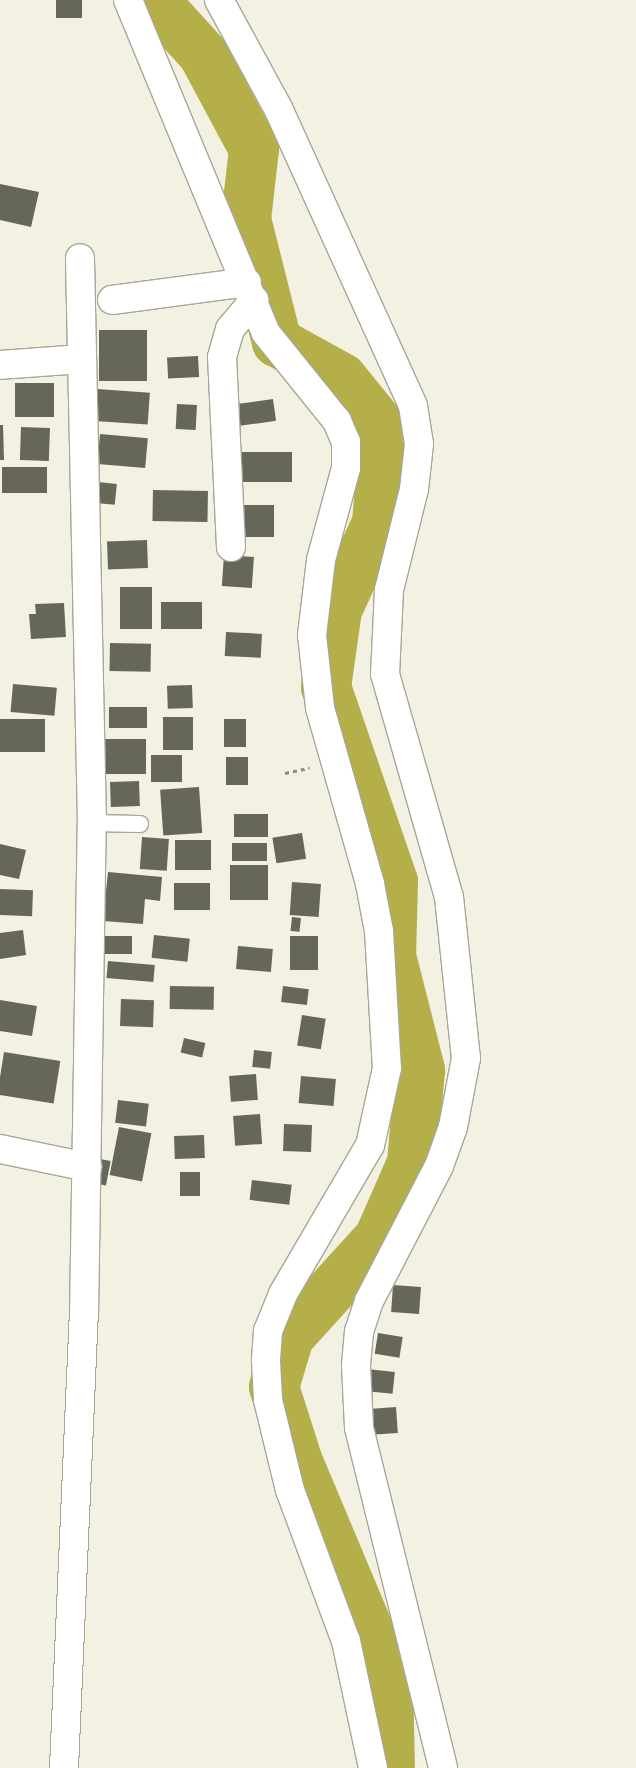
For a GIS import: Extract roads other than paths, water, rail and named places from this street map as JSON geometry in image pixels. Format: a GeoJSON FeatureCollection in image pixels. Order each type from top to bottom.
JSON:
{"type":"FeatureCollection","features":[{"type":"Feature","properties":{"kind":"street"},"geometry":{"type":"LineString","coordinates":[[128,0],[270,340],[322,400],[346,442],[346,468],[321,560],[312,635],[320,708],[370,884],[379,931],[387,1068],[370,1145],[283,1294],[268,1331],[266,1361],[268,1400],[290,1490],[346,1641],[373,1768]]}},
{"type":"Feature","properties":{"kind":"street"},"geometry":{"type":"LineString","coordinates":[[219,0],[278,108],[413,406],[419,444],[414,489],[389,590],[385,674],[449,897],[466,1058],[450,1135],[439,1166],[369,1301],[359,1331],[356,1366],[359,1428],[443,1768]]}},
{"type":"Feature","properties":{"kind":"street"},"geometry":{"type":"LineString","coordinates":[[64,1768],[87,1167],[92,823],[80,258]]}},
{"type":"Feature","properties":{"kind":"street"},"geometry":{"type":"LineString","coordinates":[[112,300],[250,291]]}},
{"type":"Feature","properties":{"kind":"street"},"geometry":{"type":"LineString","coordinates":[[231,547],[222,357],[230,328],[250,291]]}},
{"type":"Feature","properties":{"kind":"street"},"geometry":{"type":"LineString","coordinates":[[0,365],[82,359]]}},
{"type":"Feature","properties":{"kind":"street"},"geometry":{"type":"LineString","coordinates":[[0,1149],[87,1167]]}},
{"type":"Feature","properties":{"kind":"lane"},"geometry":{"type":"LineString","coordinates":[[92,823],[140,824]]}},
{"type":"Feature","properties":{"kind":"waterway"},"geometry":{"type":"LineString","coordinates":[[154,0],[203,54],[254,149],[246,219],[277,342],[342,378],[385,431],[377,523],[337,610],[326,687],[393,882],[391,956],[420,1070],[412,1163],[379,1238],[289,1337],[274,1387],[298,1462],[388,1676],[390,1768]]}}]}
